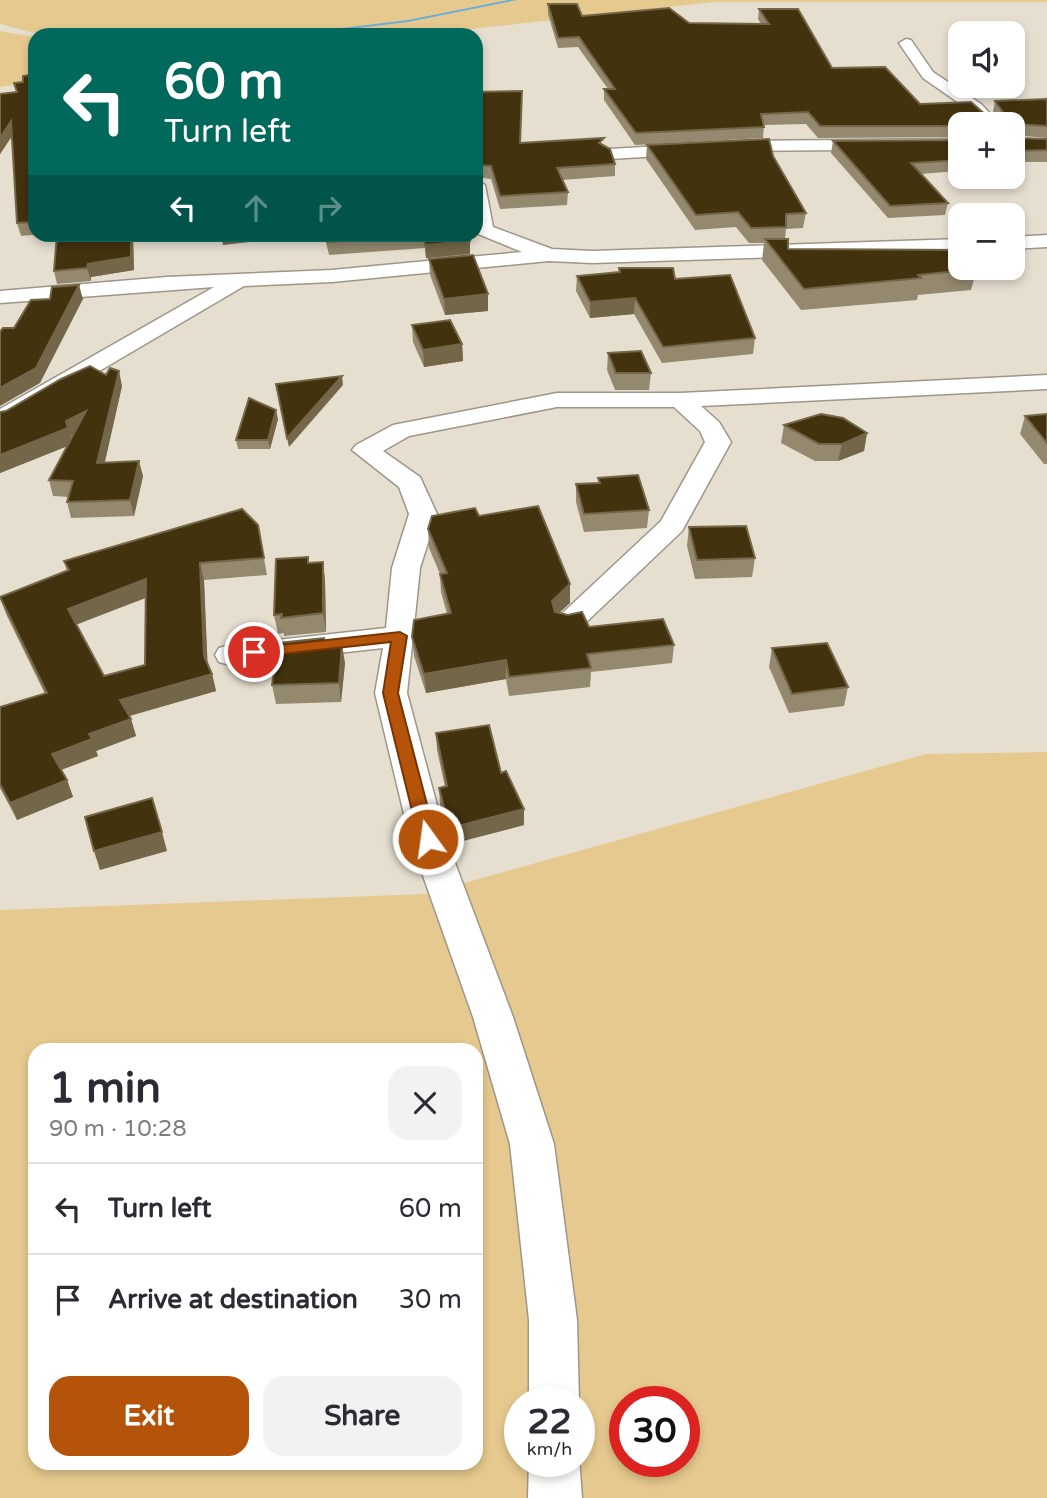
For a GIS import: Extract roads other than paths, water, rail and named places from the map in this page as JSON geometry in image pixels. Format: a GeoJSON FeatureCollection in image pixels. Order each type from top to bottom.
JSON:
{"type":"FeatureCollection","features":[{"type":"Feature","properties":{"kind":"street"},"geometry":{"type":"LineString","coordinates":[[906,43],[928,75],[980,112]]}},
{"type":"Feature","properties":{"kind":"street"},"geometry":{"type":"LineString","coordinates":[[610,154],[743,146],[948,144]]}},
{"type":"Feature","properties":{"kind":"street"},"geometry":{"type":"LineString","coordinates":[[483,224],[484,230],[549,256]]}},
{"type":"Feature","properties":{"kind":"street"},"geometry":{"type":"LineString","coordinates":[[1025,242],[1047,241]]}},
{"type":"Feature","properties":{"kind":"street"},"geometry":{"type":"LineString","coordinates":[[0,298],[239,280],[332,276],[549,256],[606,257],[948,244]]}},
{"type":"Feature","properties":{"kind":"street"},"geometry":{"type":"LineString","coordinates":[[0,419],[209,300],[239,280]]}},
{"type":"Feature","properties":{"kind":"street"},"geometry":{"type":"LineString","coordinates":[[554,1386],[553,1320],[532,1144],[493,1017],[428,839],[391,693],[400,636],[406,568],[423,514],[411,483],[365,450],[402,430],[557,400],[680,400],[1047,382]]}},
{"type":"Feature","properties":{"kind":"street"},"geometry":{"type":"LineString","coordinates":[[568,622],[671,525],[711,459],[718,442],[710,426],[680,400]]}},
{"type":"Feature","properties":{"kind":"street"},"geometry":{"type":"LineString","coordinates":[[230,655],[400,636]]}},
{"type":"Feature","properties":{"kind":"street"},"geometry":{"type":"LineString","coordinates":[[555,1477],[555,1498]]}},
{"type":"Feature","properties":{"kind":"waterway"},"geometry":{"type":"LineString","coordinates":[[348,28],[408,21],[515,0]]}}]}
